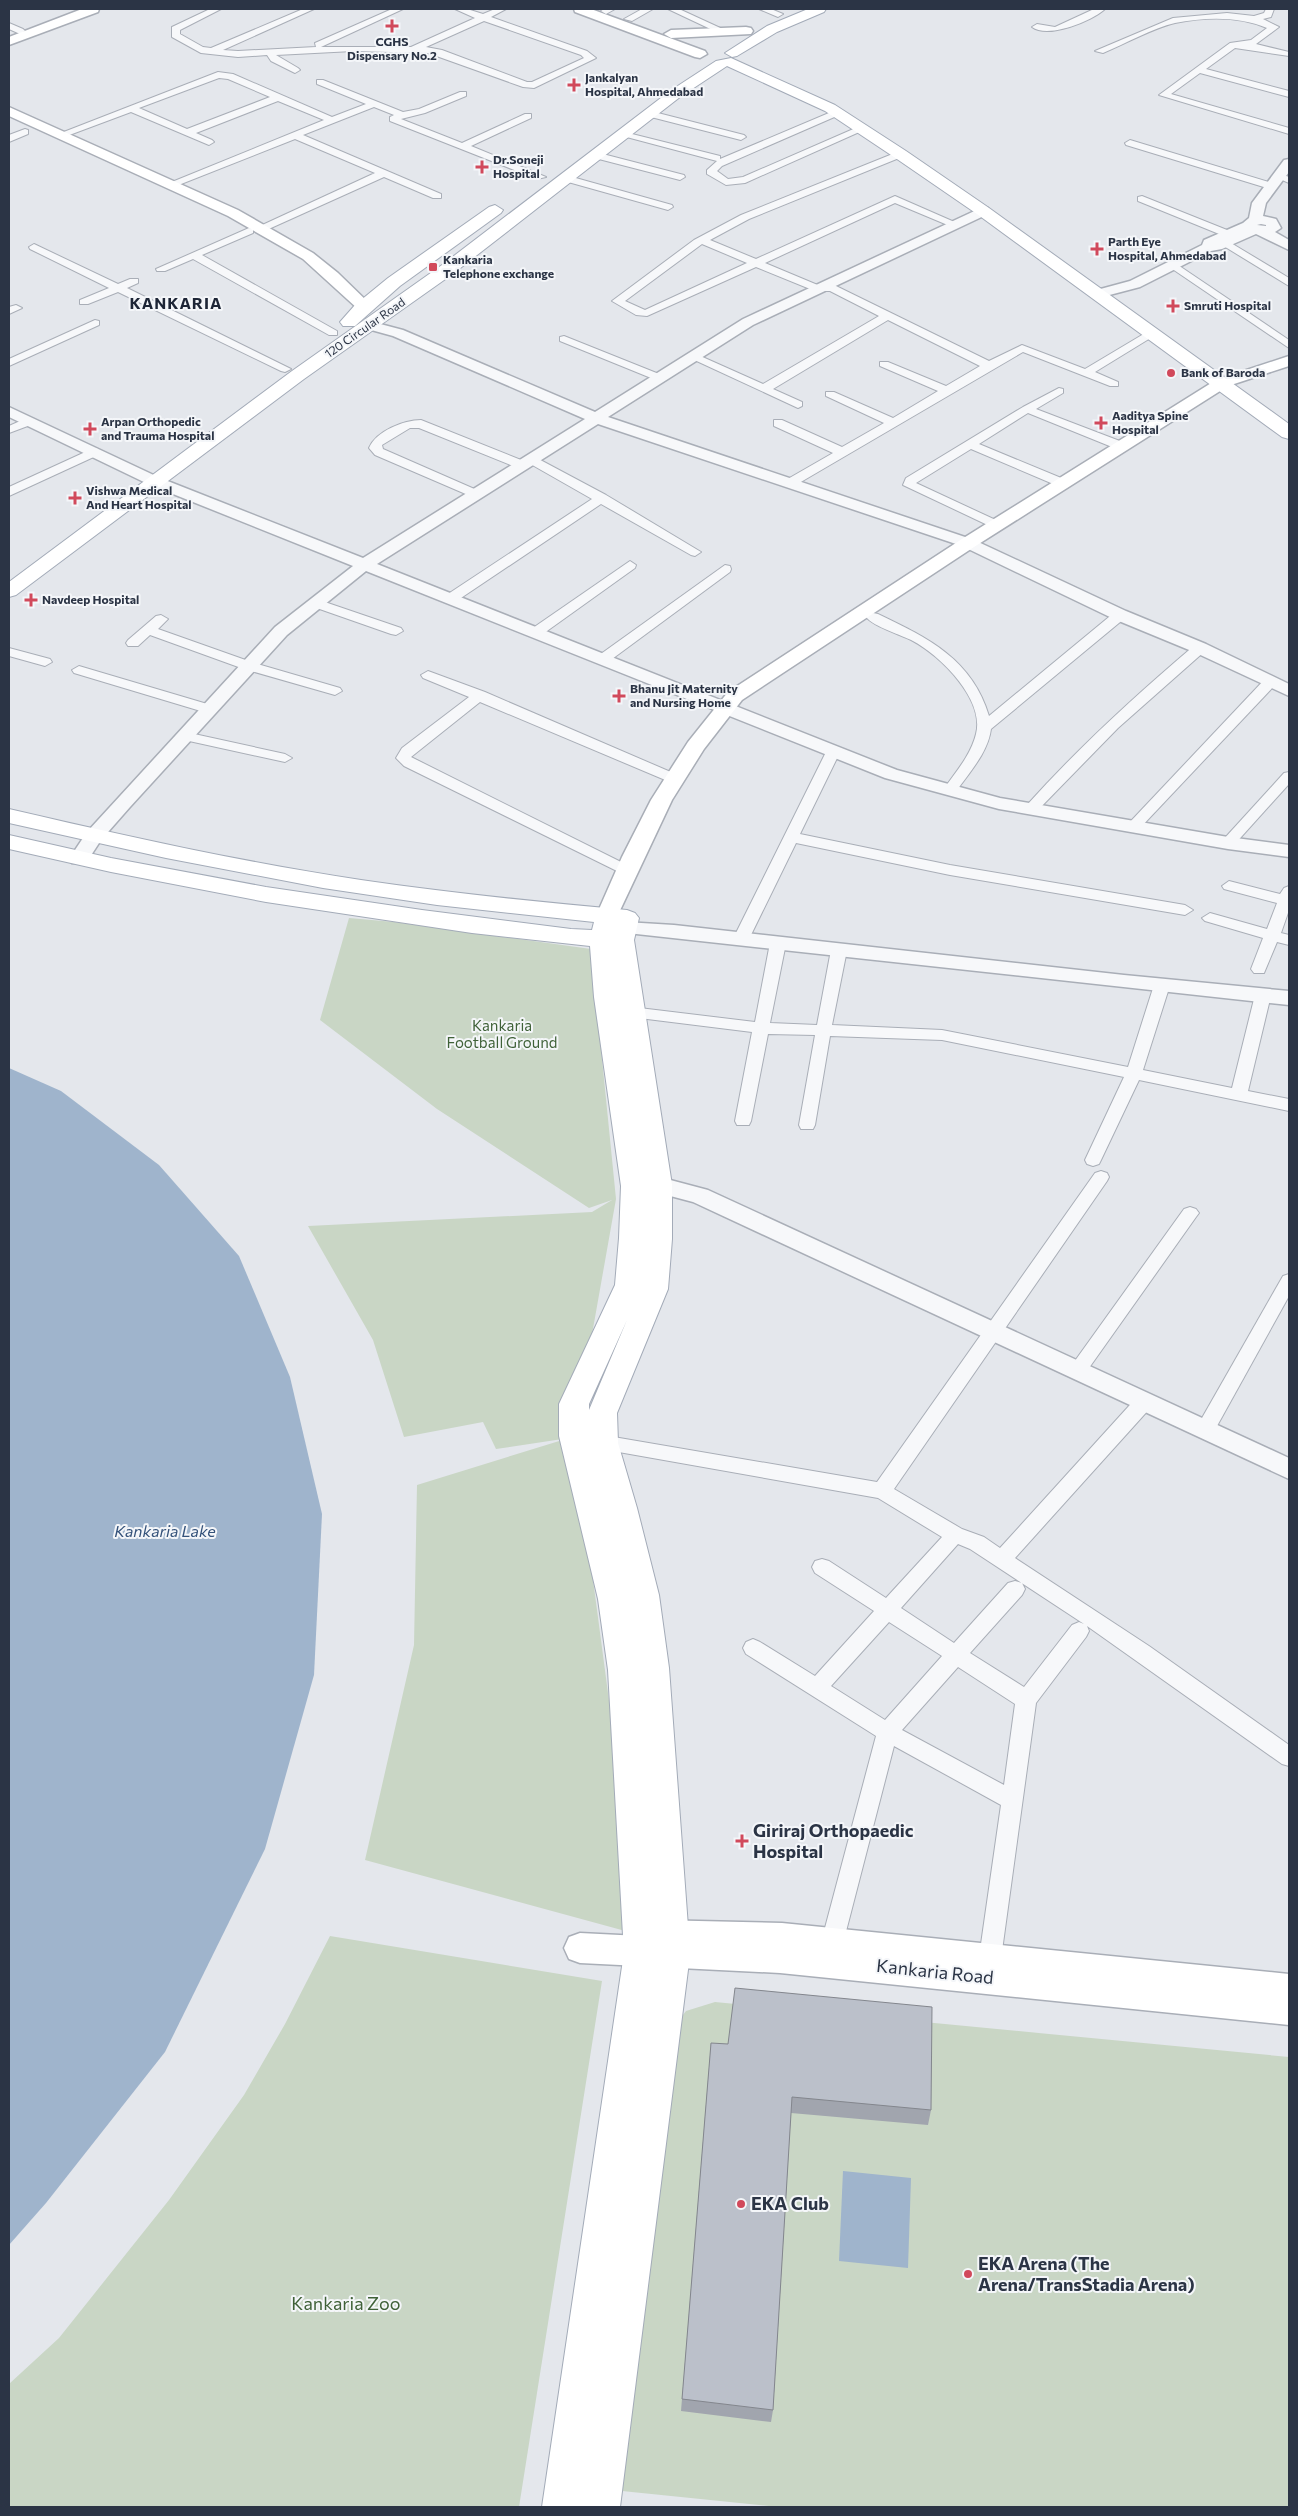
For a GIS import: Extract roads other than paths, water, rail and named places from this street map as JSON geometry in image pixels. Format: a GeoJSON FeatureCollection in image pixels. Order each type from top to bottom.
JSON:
{"type":"FeatureCollection","features":[{"type":"Feature","properties":{"kind":"main road"},"geometry":{"type":"LineString","coordinates":[[12,30],[80,9]]}},
{"type":"Feature","properties":{"kind":"main road"},"geometry":{"type":"LineString","coordinates":[[9,41],[93,9]]}},
{"type":"Feature","properties":{"kind":"main road"},"geometry":{"type":"LineString","coordinates":[[580,9],[719,53],[759,62],[847,104],[943,166],[1101,287],[1151,334],[1238,380],[1289,433]]}},
{"type":"Feature","properties":{"kind":"main road"},"geometry":{"type":"LineString","coordinates":[[606,9],[719,53],[836,113],[1101,287],[1200,349]]}},
{"type":"Feature","properties":{"kind":"main road"},"geometry":{"type":"LineString","coordinates":[[671,34],[719,53],[818,9]]}},
{"type":"Feature","properties":{"kind":"main road"},"geometry":{"type":"LineString","coordinates":[[719,53],[746,31],[784,11]]}},
{"type":"Feature","properties":{"kind":"main road","name":"120 Circular Road"},"geometry":{"type":"LineString","coordinates":[[9,592],[147,478],[286,369],[333,334],[448,269],[650,114],[675,94],[719,53]]}},
{"type":"Feature","properties":{"kind":"main road","name":"120 Circular Road"},"geometry":{"type":"LineString","coordinates":[[9,574],[147,478],[367,316],[394,282],[719,53]]}},
{"type":"Feature","properties":{"kind":"main road"},"geometry":{"type":"LineString","coordinates":[[9,111],[172,184],[255,230],[297,260],[367,316]]}},
{"type":"Feature","properties":{"kind":"main road"},"geometry":{"type":"LineString","coordinates":[[9,126],[63,144],[255,230]]}},
{"type":"Feature","properties":{"kind":"main road"},"geometry":{"type":"LineString","coordinates":[[562,2507],[640,1944],[624,1670],[617,1616],[595,1513],[589,1439],[602,1414],[654,1289],[658,1239],[606,997],[626,870],[652,815],[710,725],[873,617],[973,546],[996,525],[1062,483],[1121,446],[1238,380],[1289,361]]}},
{"type":"Feature","properties":{"kind":"main road"},"geometry":{"type":"LineString","coordinates":[[646,1186],[631,1012],[617,928],[638,875],[666,818],[722,728],[731,710],[735,696],[1238,380],[1289,367]]}},
{"type":"Feature","properties":{"kind":"main road"},"geometry":{"type":"LineString","coordinates":[[9,816],[231,865],[617,928]]}},
{"type":"Feature","properties":{"kind":"main road"},"geometry":{"type":"LineString","coordinates":[[9,842],[217,888],[317,904],[617,928]]}},
{"type":"Feature","properties":{"kind":"main road"},"geometry":{"type":"LineString","coordinates":[[589,1439],[622,1508],[643,1594],[653,1668],[673,1945],[600,2507]]}},
{"type":"Feature","properties":{"kind":"main road"},"geometry":{"type":"LineString","coordinates":[[673,1945],[782,1938],[1289,1989]]}},
{"type":"Feature","properties":{"kind":"main road","name":"Kankaria Road"},"geometry":{"type":"LineString","coordinates":[[580,1948],[640,1944],[673,1945],[780,1958],[913,1970],[1289,2010]]}},
{"type":"Feature","properties":{"kind":"street"},"geometry":{"type":"LineString","coordinates":[[217,9],[175,29],[175,35],[201,50],[238,54],[353,48],[439,52],[526,85],[534,85],[592,58],[584,53],[459,9]]}},
{"type":"Feature","properties":{"kind":"street"},"geometry":{"type":"LineString","coordinates":[[211,52],[310,9]]}},
{"type":"Feature","properties":{"kind":"street"},"geometry":{"type":"LineString","coordinates":[[308,50],[400,9]]}},
{"type":"Feature","properties":{"kind":"street"},"geometry":{"type":"LineString","coordinates":[[412,50],[421,44],[502,9]]}},
{"type":"Feature","properties":{"kind":"street"},"geometry":{"type":"LineString","coordinates":[[629,18],[649,9]]}},
{"type":"Feature","properties":{"kind":"street"},"geometry":{"type":"LineString","coordinates":[[672,9],[719,53]]}},
{"type":"Feature","properties":{"kind":"street"},"geometry":{"type":"LineString","coordinates":[[763,9],[784,11]]}},
{"type":"Feature","properties":{"kind":"street"},"geometry":{"type":"LineString","coordinates":[[1038,27],[1050,30],[1057,29],[1101,9]]}},
{"type":"Feature","properties":{"kind":"street"},"geometry":{"type":"LineString","coordinates":[[1254,19],[1268,15],[1270,9]]}},
{"type":"Feature","properties":{"kind":"street"},"geometry":{"type":"LineString","coordinates":[[1100,52],[1173,21],[1227,16],[1254,19],[1274,26],[1254,42],[1233,46],[1164,95],[1289,130]]}},
{"type":"Feature","properties":{"kind":"street"},"geometry":{"type":"LineString","coordinates":[[1245,45],[1288,54]]}},
{"type":"Feature","properties":{"kind":"street"},"geometry":{"type":"LineString","coordinates":[[269,52],[274,59],[295,70]]}},
{"type":"Feature","properties":{"kind":"street"},"geometry":{"type":"LineString","coordinates":[[1199,70],[1255,83],[1289,94]]}},
{"type":"Feature","properties":{"kind":"street"},"geometry":{"type":"LineString","coordinates":[[61,135],[218,75],[230,76],[331,120]]}},
{"type":"Feature","properties":{"kind":"street"},"geometry":{"type":"LineString","coordinates":[[320,82],[402,115]]}},
{"type":"Feature","properties":{"kind":"street"},"geometry":{"type":"LineString","coordinates":[[463,94],[422,111],[393,119],[541,177]]}},
{"type":"Feature","properties":{"kind":"street"},"geometry":{"type":"LineString","coordinates":[[189,132],[279,97]]}},
{"type":"Feature","properties":{"kind":"street"},"geometry":{"type":"LineString","coordinates":[[172,184],[374,104]]}},
{"type":"Feature","properties":{"kind":"street"},"geometry":{"type":"LineString","coordinates":[[130,108],[209,142]]}},
{"type":"Feature","properties":{"kind":"street"},"geometry":{"type":"LineString","coordinates":[[836,113],[718,164],[711,172],[726,182],[745,180],[861,130]]}},
{"type":"Feature","properties":{"kind":"street"},"geometry":{"type":"LineString","coordinates":[[650,114],[741,137]]}},
{"type":"Feature","properties":{"kind":"street"},"geometry":{"type":"LineString","coordinates":[[463,146],[528,116]]}},
{"type":"Feature","properties":{"kind":"street"},"geometry":{"type":"LineString","coordinates":[[9,139],[25,132]]}},
{"type":"Feature","properties":{"kind":"street"},"geometry":{"type":"LineString","coordinates":[[624,134],[716,158]]}},
{"type":"Feature","properties":{"kind":"street"},"geometry":{"type":"LineString","coordinates":[[294,135],[437,196]]}},
{"type":"Feature","properties":{"kind":"street"},"geometry":{"type":"LineString","coordinates":[[1130,143],[1279,181]]}},
{"type":"Feature","properties":{"kind":"street"},"geometry":{"type":"LineString","coordinates":[[900,154],[745,217],[702,240],[617,302],[640,313],[647,313],[895,199],[954,224]]}},
{"type":"Feature","properties":{"kind":"street"},"geometry":{"type":"LineString","coordinates":[[595,155],[680,177]]}},
{"type":"Feature","properties":{"kind":"street"},"geometry":{"type":"LineString","coordinates":[[1261,226],[1267,204],[1263,200],[1279,181],[1289,163]]}},
{"type":"Feature","properties":{"kind":"street"},"geometry":{"type":"LineString","coordinates":[[161,269],[384,173]]}},
{"type":"Feature","properties":{"kind":"street"},"geometry":{"type":"LineString","coordinates":[[565,178],[668,207]]}},
{"type":"Feature","properties":{"kind":"street"},"geometry":{"type":"LineString","coordinates":[[1142,199],[1227,238],[1289,283]]}},
{"type":"Feature","properties":{"kind":"street"},"geometry":{"type":"LineString","coordinates":[[79,859],[94,836],[281,631],[364,565],[748,322],[983,210]]}},
{"type":"Feature","properties":{"kind":"street"},"geometry":{"type":"LineString","coordinates":[[1101,287],[1135,284],[1227,238],[1261,226],[1289,239]]}},
{"type":"Feature","properties":{"kind":"street"},"geometry":{"type":"LineString","coordinates":[[1261,226],[1289,246]]}},
{"type":"Feature","properties":{"kind":"street"},"geometry":{"type":"LineString","coordinates":[[702,240],[819,289],[832,288],[989,366]]}},
{"type":"Feature","properties":{"kind":"street"},"geometry":{"type":"LineString","coordinates":[[34,247],[286,369]]}},
{"type":"Feature","properties":{"kind":"street"},"geometry":{"type":"LineString","coordinates":[[194,255],[333,334]]}},
{"type":"Feature","properties":{"kind":"street"},"geometry":{"type":"LineString","coordinates":[[1166,267],[1289,345]]}},
{"type":"Feature","properties":{"kind":"street"},"geometry":{"type":"LineString","coordinates":[[84,302],[134,281]]}},
{"type":"Feature","properties":{"kind":"street"},"geometry":{"type":"LineString","coordinates":[[367,316],[398,333],[596,418],[973,546],[1120,614],[1200,648],[1289,691]]}},
{"type":"Feature","properties":{"kind":"street"},"geometry":{"type":"LineString","coordinates":[[764,389],[887,316]]}},
{"type":"Feature","properties":{"kind":"street"},"geometry":{"type":"LineString","coordinates":[[9,364],[95,323]]}},
{"type":"Feature","properties":{"kind":"street"},"geometry":{"type":"LineString","coordinates":[[1086,373],[1151,334]]}},
{"type":"Feature","properties":{"kind":"street"},"geometry":{"type":"LineString","coordinates":[[564,340],[660,378]]}},
{"type":"Feature","properties":{"kind":"street"},"geometry":{"type":"LineString","coordinates":[[790,483],[1022,348],[1114,384]]}},
{"type":"Feature","properties":{"kind":"street"},"geometry":{"type":"LineString","coordinates":[[694,356],[798,404]]}},
{"type":"Feature","properties":{"kind":"street"},"geometry":{"type":"LineString","coordinates":[[884,364],[947,391]]}},
{"type":"Feature","properties":{"kind":"street"},"geometry":{"type":"LineString","coordinates":[[996,525],[909,485],[910,481],[1059,391]]}},
{"type":"Feature","properties":{"kind":"street"},"geometry":{"type":"LineString","coordinates":[[830,394],[893,422]]}},
{"type":"Feature","properties":{"kind":"street"},"geometry":{"type":"LineString","coordinates":[[1027,409],[1121,446]]}},
{"type":"Feature","properties":{"kind":"street"},"geometry":{"type":"LineString","coordinates":[[9,411],[147,478],[891,774],[1000,803],[1135,825],[1228,843],[1288,849]]}},
{"type":"Feature","properties":{"kind":"street"},"geometry":{"type":"LineString","coordinates":[[9,430],[29,421]]}},
{"type":"Feature","properties":{"kind":"street"},"geometry":{"type":"LineString","coordinates":[[475,494],[379,452],[375,448],[377,443],[408,424],[422,424],[526,462],[602,498],[696,552]]}},
{"type":"Feature","properties":{"kind":"street"},"geometry":{"type":"LineString","coordinates":[[778,424],[842,452]]}},
{"type":"Feature","properties":{"kind":"street"},"geometry":{"type":"LineString","coordinates":[[970,444],[1062,483]]}},
{"type":"Feature","properties":{"kind":"street"},"geometry":{"type":"LineString","coordinates":[[9,492],[94,452]]}},
{"type":"Feature","properties":{"kind":"street"},"geometry":{"type":"LineString","coordinates":[[450,599],[602,498]]}},
{"type":"Feature","properties":{"kind":"street"},"geometry":{"type":"LineString","coordinates":[[535,633],[630,565]]}},
{"type":"Feature","properties":{"kind":"street"},"geometry":{"type":"LineString","coordinates":[[603,659],[725,569]]}},
{"type":"Feature","properties":{"kind":"street"},"geometry":{"type":"LineString","coordinates":[[316,603],[396,631]]}},
{"type":"Feature","properties":{"kind":"street"},"geometry":{"type":"LineString","coordinates":[[950,790],[977,748],[985,727],[1120,614]]}},
{"type":"Feature","properties":{"kind":"street"},"geometry":{"type":"LineString","coordinates":[[873,617],[929,643],[945,655],[963,676],[978,704],[985,727]]}},
{"type":"Feature","properties":{"kind":"street"},"geometry":{"type":"LineString","coordinates":[[133,643],[161,619]]}},
{"type":"Feature","properties":{"kind":"street"},"geometry":{"type":"LineString","coordinates":[[149,630],[250,666],[335,691]]}},
{"type":"Feature","properties":{"kind":"street"},"geometry":{"type":"LineString","coordinates":[[1032,808],[1093,742],[1143,696],[1200,648]]}},
{"type":"Feature","properties":{"kind":"street"},"geometry":{"type":"LineString","coordinates":[[9,652],[45,662]]}},
{"type":"Feature","properties":{"kind":"street"},"geometry":{"type":"LineString","coordinates":[[79,670],[209,709]]}},
{"type":"Feature","properties":{"kind":"street"},"geometry":{"type":"LineString","coordinates":[[428,675],[480,695],[675,779]]}},
{"type":"Feature","properties":{"kind":"street"},"geometry":{"type":"LineString","coordinates":[[1135,825],[1270,682]]}},
{"type":"Feature","properties":{"kind":"street"},"geometry":{"type":"LineString","coordinates":[[480,695],[407,751],[403,758],[408,763],[626,870]]}},
{"type":"Feature","properties":{"kind":"street"},"geometry":{"type":"LineString","coordinates":[[185,736],[285,758]]}},
{"type":"Feature","properties":{"kind":"street"},"geometry":{"type":"LineString","coordinates":[[741,939],[834,750]]}},
{"type":"Feature","properties":{"kind":"street"},"geometry":{"type":"LineString","coordinates":[[1228,843],[1289,776]]}},
{"type":"Feature","properties":{"kind":"street"},"geometry":{"type":"LineString","coordinates":[[790,837],[950,870],[1185,910]]}},
{"type":"Feature","properties":{"kind":"street"},"geometry":{"type":"LineString","coordinates":[[1229,886],[1288,897],[1271,935],[1260,969]]}},
{"type":"Feature","properties":{"kind":"street"},"geometry":{"type":"LineString","coordinates":[[1210,918],[1289,940]]}},
{"type":"Feature","properties":{"kind":"street"},"geometry":{"type":"LineString","coordinates":[[617,928],[741,939],[1289,998]]}},
{"type":"Feature","properties":{"kind":"street"},"geometry":{"type":"LineString","coordinates":[[743,1121],[778,943]]}},
{"type":"Feature","properties":{"kind":"street"},"geometry":{"type":"LineString","coordinates":[[807,1125],[825,1030],[826,1009],[839,950]]}},
{"type":"Feature","properties":{"kind":"street"},"geometry":{"type":"LineString","coordinates":[[1093,1160],[1134,1074],[1162,985]]}},
{"type":"Feature","properties":{"kind":"street"},"geometry":{"type":"LineString","coordinates":[[1239,1094],[1263,995]]}},
{"type":"Feature","properties":{"kind":"street"},"geometry":{"type":"LineString","coordinates":[[631,1012],[761,1028],[942,1035],[1289,1104]]}},
{"type":"Feature","properties":{"kind":"street"},"geometry":{"type":"LineString","coordinates":[[882,1491],[1102,1177]]}},
{"type":"Feature","properties":{"kind":"street"},"geometry":{"type":"LineString","coordinates":[[646,1186],[700,1196],[992,1333],[1078,1370],[1289,1469]]}},
{"type":"Feature","properties":{"kind":"street"},"geometry":{"type":"LineString","coordinates":[[1078,1370],[1190,1213]]}},
{"type":"Feature","properties":{"kind":"street"},"geometry":{"type":"LineString","coordinates":[[1205,1430],[1289,1281]]}},
{"type":"Feature","properties":{"kind":"street"},"geometry":{"type":"LineString","coordinates":[[1002,1559],[1145,1402]]}},
{"type":"Feature","properties":{"kind":"street"},"geometry":{"type":"LineString","coordinates":[[589,1439],[882,1491],[955,1535],[977,1543],[1002,1559],[1142,1652],[1289,1756]]}},
{"type":"Feature","properties":{"kind":"street"},"geometry":{"type":"LineString","coordinates":[[817,1688],[955,1535]]}},
{"type":"Feature","properties":{"kind":"street"},"geometry":{"type":"LineString","coordinates":[[822,1567],[1026,1700]]}},
{"type":"Feature","properties":{"kind":"street"},"geometry":{"type":"LineString","coordinates":[[832,1943],[887,1732],[1015,1589]]}},
{"type":"Feature","properties":{"kind":"street"},"geometry":{"type":"LineString","coordinates":[[990,1958],[1026,1700],[1080,1631]]}},
{"type":"Feature","properties":{"kind":"street"},"geometry":{"type":"LineString","coordinates":[[753,1648],[887,1732],[1012,1800]]}},
{"type":"Feature","properties":{"kind":"water","name":"Kankaria Lake"},"geometry":{"type":"Polygon","coordinates":[[[9,1068],[61,1091],[159,1165],[239,1256],[290,1377],[322,1514],[314,1675],[265,1849],[165,2052],[46,2203],[9,2245],[9,1068]]]}},
{"type":"Feature","properties":{"kind":"water"},"geometry":{"type":"Polygon","coordinates":[[[843,2171],[911,2178],[908,2268],[839,2261],[843,2171]]]}},
{"type":"Feature","properties":{"kind":"place","name":"CGHS Dispensary No.2"},"geometry":{"type":"Point","coordinates":[392,26]}},
{"type":"Feature","properties":{"kind":"place","name":"Jankalyan Hospital, Ahmedabad"},"geometry":{"type":"Point","coordinates":[574,85]}},
{"type":"Feature","properties":{"kind":"place","name":"Dr.Soneji Hospital"},"geometry":{"type":"Point","coordinates":[482,167]}},
{"type":"Feature","properties":{"kind":"place","name":"Parth Eye Hospital, Ahmedabad"},"geometry":{"type":"Point","coordinates":[1097,249]}},
{"type":"Feature","properties":{"kind":"place","name":"Kankaria Telephone exchange"},"geometry":{"type":"Point","coordinates":[433,267]}},
{"type":"Feature","properties":{"kind":"place","name":"Smruti Hospital"},"geometry":{"type":"Point","coordinates":[1173,306]}},
{"type":"Feature","properties":{"kind":"place","name":"Bank of Baroda"},"geometry":{"type":"Point","coordinates":[1171,373]}},
{"type":"Feature","properties":{"kind":"place","name":"Aaditya Spine Hospital"},"geometry":{"type":"Point","coordinates":[1101,423]}},
{"type":"Feature","properties":{"kind":"place","name":"Arpan Orthopedic and Trauma Hospital"},"geometry":{"type":"Point","coordinates":[90,429]}},
{"type":"Feature","properties":{"kind":"place","name":"Vishwa Medical And Heart Hospital"},"geometry":{"type":"Point","coordinates":[75,498]}},
{"type":"Feature","properties":{"kind":"place","name":"Navdeep Hospital"},"geometry":{"type":"Point","coordinates":[31,600]}},
{"type":"Feature","properties":{"kind":"place","name":"Bhanu Jit Maternity and Nursing Home"},"geometry":{"type":"Point","coordinates":[619,696]}},
{"type":"Feature","properties":{"kind":"place","name":"Giriraj Orthopaedic Hospital"},"geometry":{"type":"Point","coordinates":[742,1841]}},
{"type":"Feature","properties":{"kind":"place","name":"EKA Club"},"geometry":{"type":"Point","coordinates":[741,2204]}},
{"type":"Feature","properties":{"kind":"place","name":"EKA Arena (The Arena/TransStadia Arena)"},"geometry":{"type":"Point","coordinates":[968,2274]}},
{"type":"Feature","properties":{"kind":"district","name":"KANKARIA"},"geometry":{"type":"Point","coordinates":[176,303]}},
{"type":"Feature","properties":{"kind":"park label","name":"Kankaria Football Ground"},"geometry":{"type":"Point","coordinates":[502,1034]}},
{"type":"Feature","properties":{"kind":"park label","name":"Kankaria Zoo"},"geometry":{"type":"Point","coordinates":[346,2304]}}]}
